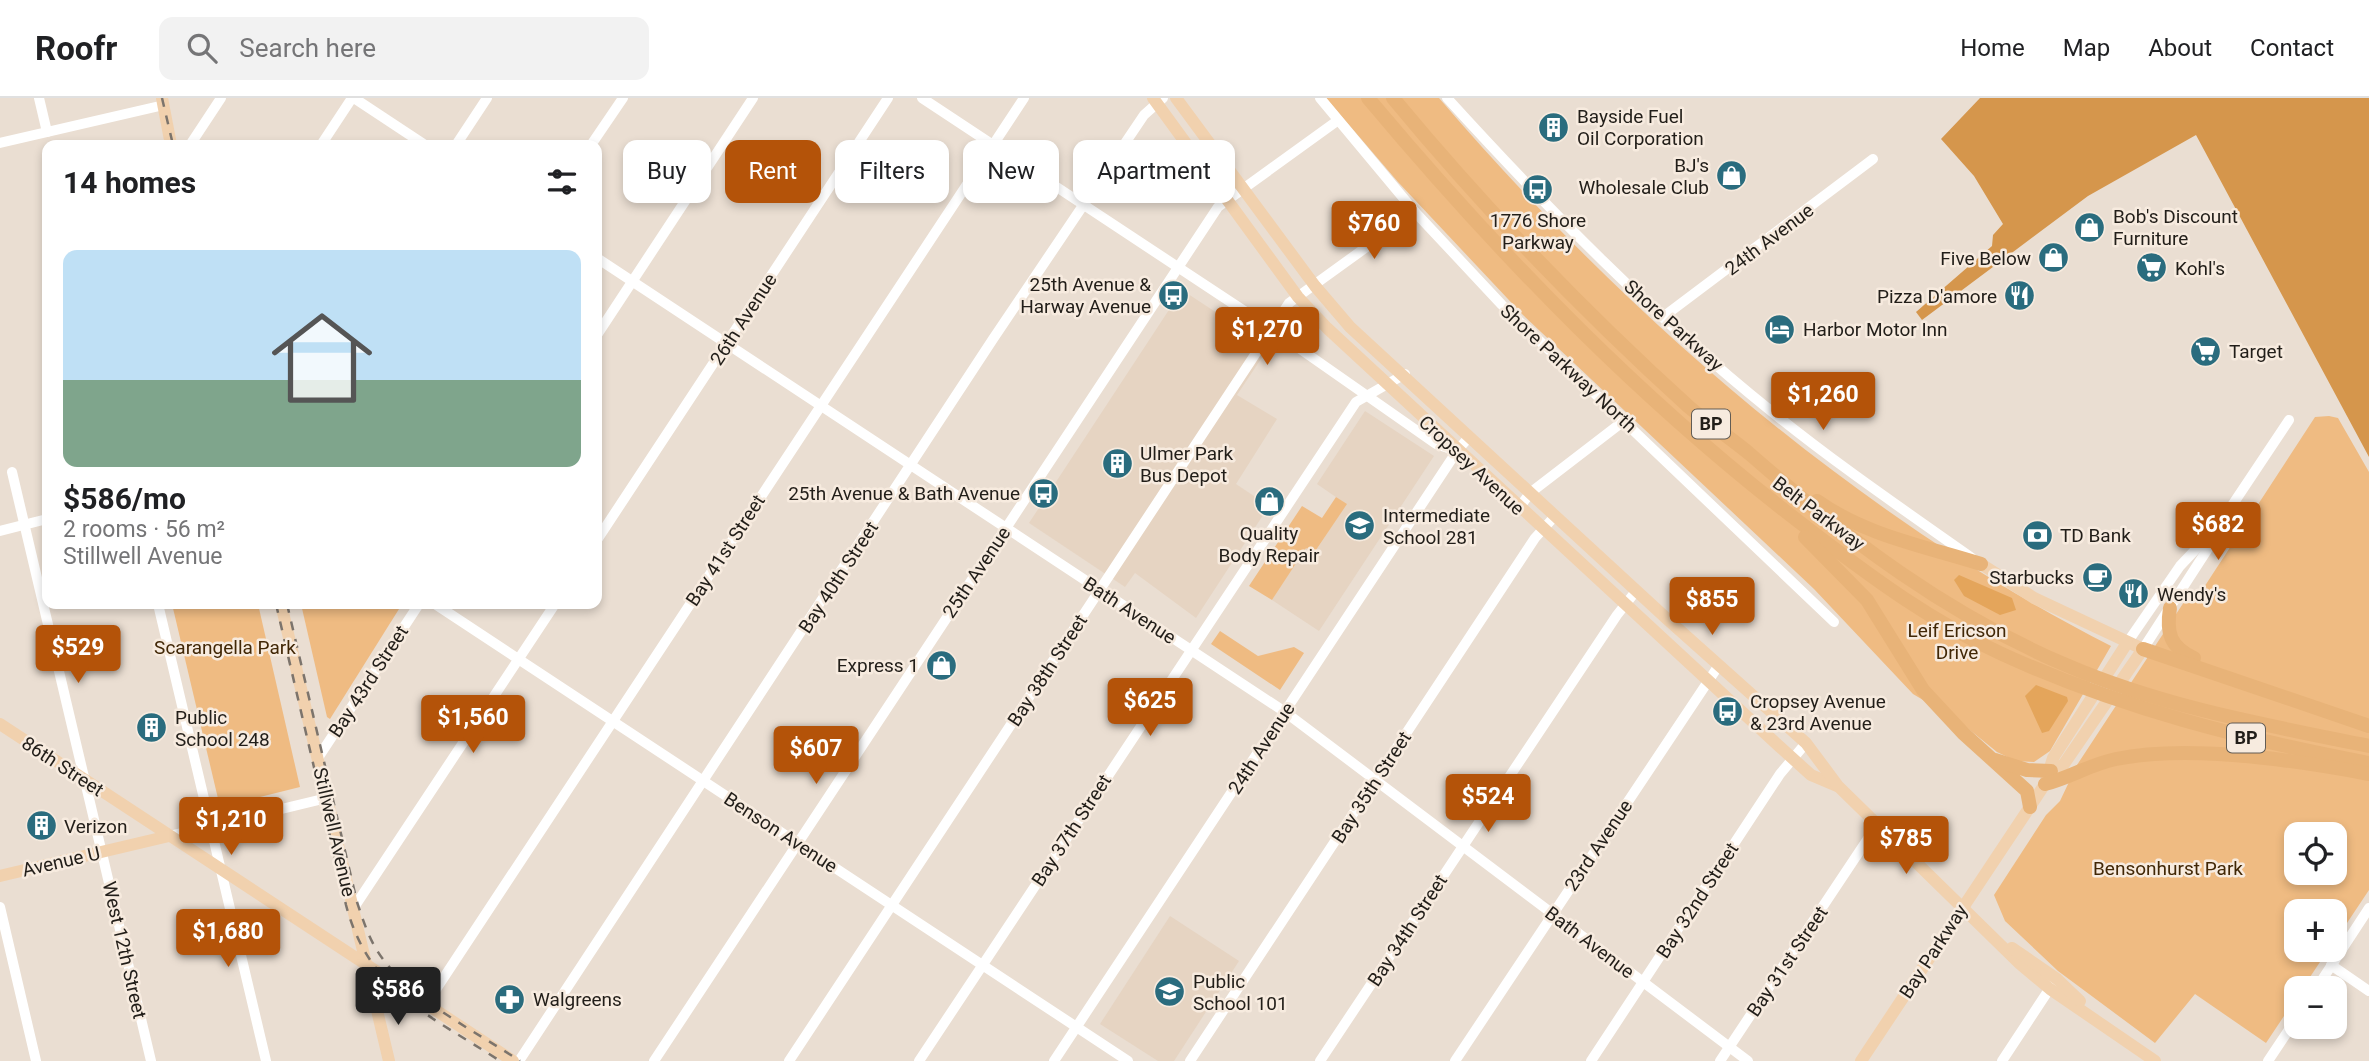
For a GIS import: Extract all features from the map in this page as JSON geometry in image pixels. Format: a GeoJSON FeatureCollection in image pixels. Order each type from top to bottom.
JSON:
{"type":"FeatureCollection","features":[{"type":"Feature","properties":{"kind":"highway","name":"Belt Parkway"},"geometry":{"type":"LineString","coordinates":[[1368,98],[1448,192],[1549,299],[1631,380],[1727,466],[1887,587],[1942,623],[2001,653],[2253,740],[2369,764]]}},
{"type":"Feature","properties":{"kind":"highway","name":"Belt Parkway"},"geometry":{"type":"LineString","coordinates":[[1393,98],[1545,270],[1693,410],[1749,453],[1846,535],[1913,582],[2086,681]]}},
{"type":"Feature","properties":{"kind":"highway"},"geometry":{"type":"LineString","coordinates":[[1749,453],[1835,513],[1859,526],[1890,539],[1981,564]]}},
{"type":"Feature","properties":{"kind":"highway"},"geometry":{"type":"LineString","coordinates":[[1727,466],[1845,574],[1867,600],[1923,690],[2027,791],[2030,807]]}},
{"type":"Feature","properties":{"kind":"highway"},"geometry":{"type":"LineString","coordinates":[[2170,608],[2168,631],[2175,647],[2236,678]]}},
{"type":"Feature","properties":{"kind":"highway"},"geometry":{"type":"LineString","coordinates":[[2143,649],[2236,678],[2369,726]]}},
{"type":"Feature","properties":{"kind":"highway","name":"Belt Parkway"},"geometry":{"type":"LineString","coordinates":[[2129,697],[2369,746]]}},
{"type":"Feature","properties":{"kind":"highway"},"geometry":{"type":"LineString","coordinates":[[1991,758],[2048,777],[2116,759],[2175,755],[2243,757],[2369,774]]}},
{"type":"Feature","properties":{"kind":"main road","name":"Cropsey Avenue"},"geometry":{"type":"LineString","coordinates":[[1176,98],[1315,286],[1350,327],[1405,374],[1636,591],[1807,743],[1838,786],[2002,943],[2020,964],[2053,984],[2098,1019],[2137,1056],[2155,1061]]}},
{"type":"Feature","properties":{"kind":"main road","name":"Cropsey Avenue"},"geometry":{"type":"LineString","coordinates":[[1157,99],[1186,140]]}},
{"type":"Feature","properties":{"kind":"main road"},"geometry":{"type":"LineString","coordinates":[[163,101],[170,140]]}},
{"type":"Feature","properties":{"kind":"main road","name":"Cropsey Avenue"},"geometry":{"type":"LineString","coordinates":[[1230,203],[1298,297],[1383,384],[1444,435],[1457,451],[1519,509],[1811,775],[1838,786]]}},
{"type":"Feature","properties":{"kind":"main road","name":"Shore Parkway"},"geometry":{"type":"LineString","coordinates":[[1981,564],[2034,598],[2143,649]]}},
{"type":"Feature","properties":{"kind":"main road","name":"Stillwell Avenue"},"geometry":{"type":"LineString","coordinates":[[282,609],[389,1061]]}},
{"type":"Feature","properties":{"kind":"main road","name":"Bay Parkway"},"geometry":{"type":"LineString","coordinates":[[1861,1061],[2030,807],[2048,777],[2053,758],[2127,643]]}},
{"type":"Feature","properties":{"kind":"main road","name":"Bay Parkway"},"geometry":{"type":"LineString","coordinates":[[2048,777],[2064,764],[2143,649]]}},
{"type":"Feature","properties":{"kind":"main road","name":"86th Street"},"geometry":{"type":"LineString","coordinates":[[0,724],[513,1061]]}},
{"type":"Feature","properties":{"kind":"main road","name":"Avenue U"},"geometry":{"type":"LineString","coordinates":[[0,876],[169,836]]}},
{"type":"Feature","properties":{"kind":"street"},"geometry":{"type":"LineString","coordinates":[[39,98],[47,132]]}},
{"type":"Feature","properties":{"kind":"street"},"geometry":{"type":"LineString","coordinates":[[193,140],[221,98]]}},
{"type":"Feature","properties":{"kind":"street"},"geometry":{"type":"LineString","coordinates":[[324,140],[353,98],[417,140]]}},
{"type":"Feature","properties":{"kind":"street"},"geometry":{"type":"LineString","coordinates":[[459,140],[487,98]]}},
{"type":"Feature","properties":{"kind":"street"},"geometry":{"type":"LineString","coordinates":[[595,140],[623,98]]}},
{"type":"Feature","properties":{"kind":"street"},"geometry":{"type":"LineString","coordinates":[[602,327],[753,98]]}},
{"type":"Feature","properties":{"kind":"street","name":"26th Avenue"},"geometry":{"type":"LineString","coordinates":[[602,532],[888,98]]}},
{"type":"Feature","properties":{"kind":"street"},"geometry":{"type":"LineString","coordinates":[[922,98],[985,140]]}},
{"type":"Feature","properties":{"kind":"street","name":"Bay 41st Street"},"geometry":{"type":"LineString","coordinates":[[996,140],[1024,98]]}},
{"type":"Feature","properties":{"kind":"street","name":"Shore Parkway North"},"geometry":{"type":"LineString","coordinates":[[1320,98],[1415,212],[1502,305],[1834,622]]}},
{"type":"Feature","properties":{"kind":"street","name":"Shore Parkway"},"geometry":{"type":"LineString","coordinates":[[1447,98],[1569,228],[1663,317],[1769,410],[1857,478],[1981,564]]}},
{"type":"Feature","properties":{"kind":"street","name":"Bay 40th Street"},"geometry":{"type":"LineString","coordinates":[[519,1061],[1083,204],[1157,99]]}},
{"type":"Feature","properties":{"kind":"street"},"geometry":{"type":"LineString","coordinates":[[0,143],[163,101]]}},
{"type":"Feature","properties":{"kind":"street","name":"25th Avenue"},"geometry":{"type":"LineString","coordinates":[[1235,195],[1337,121]]}},
{"type":"Feature","properties":{"kind":"street","name":"24th Avenue"},"geometry":{"type":"LineString","coordinates":[[1663,317],[1873,159]]}},
{"type":"Feature","properties":{"kind":"street"},"geometry":{"type":"LineString","coordinates":[[1059,188],[1273,330],[1436,444],[1457,451]]}},
{"type":"Feature","properties":{"kind":"street","name":"Bay 41st Street"},"geometry":{"type":"LineString","coordinates":[[427,1003],[963,190]]}},
{"type":"Feature","properties":{"kind":"street","name":"25th Avenue"},"geometry":{"type":"LineString","coordinates":[[654,1061],[1178,267],[1218,207],[1224,203]]}},
{"type":"Feature","properties":{"kind":"street","name":"Bay 38th Street"},"geometry":{"type":"LineString","coordinates":[[789,1061],[1289,303],[1415,212]]}},
{"type":"Feature","properties":{"kind":"street","name":"Bath Avenue"},"geometry":{"type":"LineString","coordinates":[[602,261],[1285,712],[1748,1061]]}},
{"type":"Feature","properties":{"kind":"street","name":"Bay 37th Street"},"geometry":{"type":"LineString","coordinates":[[919,1061],[1356,402],[1383,384],[1405,374]]}},
{"type":"Feature","properties":{"kind":"street"},"geometry":{"type":"LineString","coordinates":[[1519,509],[1530,493],[1625,420]]}},
{"type":"Feature","properties":{"kind":"street","name":"Bay Parkway"},"geometry":{"type":"LineString","coordinates":[[2143,649],[2209,547],[2217,528],[2289,420]]}},
{"type":"Feature","properties":{"kind":"street","name":"24th Avenue"},"geometry":{"type":"LineString","coordinates":[[1054,1061],[1457,451],[1469,437]]}},
{"type":"Feature","properties":{"kind":"street","name":"West 12th Street"},"geometry":{"type":"LineString","coordinates":[[12,472],[42,597]]}},
{"type":"Feature","properties":{"kind":"street","name":"Bay 35th Street"},"geometry":{"type":"LineString","coordinates":[[1190,1061],[1542,530],[1555,516]]}},
{"type":"Feature","properties":{"kind":"street"},"geometry":{"type":"LineString","coordinates":[[0,531],[42,520]]}},
{"type":"Feature","properties":{"kind":"street","name":"Bay Parkway"},"geometry":{"type":"LineString","coordinates":[[2127,643],[2179,566],[2217,528]]}},
{"type":"Feature","properties":{"kind":"street","name":"Bay 34th Street"},"geometry":{"type":"LineString","coordinates":[[1320,1061],[1462,845],[1636,591]]}},
{"type":"Feature","properties":{"kind":"street","name":"West 12th Street"},"geometry":{"type":"LineString","coordinates":[[45,609],[151,1061]]}},
{"type":"Feature","properties":{"kind":"street"},"geometry":{"type":"LineString","coordinates":[[159,609],[266,1061]]}},
{"type":"Feature","properties":{"kind":"street","name":"Bay 43rd Street"},"geometry":{"type":"LineString","coordinates":[[318,758],[416,609]]}},
{"type":"Feature","properties":{"kind":"street","name":"Benson Avenue"},"geometry":{"type":"LineString","coordinates":[[443,609],[1128,1061]]}},
{"type":"Feature","properties":{"kind":"street"},"geometry":{"type":"LineString","coordinates":[[353,909],[552,609]]}},
{"type":"Feature","properties":{"kind":"street","name":"23rd Avenue"},"geometry":{"type":"LineString","coordinates":[[1455,1061],[1719,666]]}},
{"type":"Feature","properties":{"kind":"street","name":"Bay 32nd Street"},"geometry":{"type":"LineString","coordinates":[[1591,1061],[1780,774],[1807,743]]}},
{"type":"Feature","properties":{"kind":"street","name":"Avenue U"},"geometry":{"type":"LineString","coordinates":[[169,836],[327,798]]}},
{"type":"Feature","properties":{"kind":"street","name":"Bay 31st Street"},"geometry":{"type":"LineString","coordinates":[[1720,1061],[1877,825]]}},
{"type":"Feature","properties":{"kind":"street"},"geometry":{"type":"LineString","coordinates":[[0,907],[36,1061]]}},
{"type":"Feature","properties":{"kind":"street"},"geometry":{"type":"LineString","coordinates":[[2324,976],[2369,908]]}},
{"type":"Feature","properties":{"kind":"street"},"geometry":{"type":"LineString","coordinates":[[2331,965],[2369,991]]}},
{"type":"Feature","properties":{"kind":"street"},"geometry":{"type":"LineString","coordinates":[[2002,1061],[2053,984]]}},
{"type":"Feature","properties":{"kind":"street"},"geometry":{"type":"LineString","coordinates":[[2268,1061],[2284,1037]]}},
{"type":"Feature","properties":{"kind":"shaded area"},"geometry":{"type":"Polygon","coordinates":[[[1980,98],[2369,98],[2369,457],[2196,135],[2088,196],[1922,320],[1916,312],[1992,246],[1993,235],[2003,224],[1974,176],[1941,139],[1980,98]]]}},
{"type":"Feature","properties":{"kind":"shaded area"},"geometry":{"type":"Polygon","coordinates":[[[1182,290],[1269,347],[1237,395],[1277,419],[1236,484],[1269,506],[1196,618],[1135,573],[1125,587],[1029,523],[1182,290]]]}},
{"type":"Feature","properties":{"kind":"shaded area","name":"Intermediate School 281"},"geometry":{"type":"Polygon","coordinates":[[[1365,411],[1434,456],[1319,631],[1272,600],[1306,547],[1315,552],[1346,504],[1317,484],[1365,411]]]}},
{"type":"Feature","properties":{"kind":"shaded area"},"geometry":{"type":"Polygon","coordinates":[[[1959,575],[2012,598],[2016,610],[2000,615],[1964,596],[1954,580],[1959,575]]]}},
{"type":"Feature","properties":{"kind":"shaded area"},"geometry":{"type":"Polygon","coordinates":[[[2036,685],[2067,697],[2068,701],[2049,731],[2042,733],[2025,696],[2036,685]]]}},
{"type":"Feature","properties":{"kind":"shaded area","name":"Public School 101"},"geometry":{"type":"Polygon","coordinates":[[[1170,916],[1239,961],[1174,1061],[1158,1061],[1100,1024],[1170,916]]]}},
{"type":"Feature","properties":{"kind":"green space","name":"Leif Ericson Drive"},"geometry":{"type":"Polygon","coordinates":[[[1326,98],[1439,98],[1586,257],[1666,332],[1749,404],[1835,472],[1924,536],[2016,594],[2111,646],[2050,751],[2034,762],[2016,761],[1997,752],[1960,722],[1913,694],[1814,589],[1523,315],[1398,182],[1326,98]]]}},
{"type":"Feature","properties":{"kind":"green space","name":"Bensonhurst Park"},"geometry":{"type":"Polygon","coordinates":[[[2315,417],[2338,418],[2369,472],[2369,890],[2347,923],[2347,899],[2284,899],[2284,962],[2320,962],[2311,976],[2284,976],[2284,1016],[2266,1043],[2195,994],[2155,1043],[2058,971],[2005,921],[1994,895],[2046,815],[2060,801],[2077,765],[2184,602],[2197,598],[2315,417]]]}},
{"type":"Feature","properties":{"kind":"green space"},"geometry":{"type":"Polygon","coordinates":[[[1336,497],[1347,504],[1314,553],[1306,548],[1272,600],[1249,586],[1302,506],[1322,518],[1336,497]]]}},
{"type":"Feature","properties":{"kind":"green space","name":"Scarangella Park"},"geometry":{"type":"Polygon","coordinates":[[[173,609],[259,609],[300,787],[220,807],[173,609]]]}},
{"type":"Feature","properties":{"kind":"green space"},"geometry":{"type":"Polygon","coordinates":[[[302,609],[399,609],[330,719],[327,717],[302,609]]]}},
{"type":"Feature","properties":{"kind":"green space"},"geometry":{"type":"Polygon","coordinates":[[[1220,631],[1258,656],[1294,647],[1304,653],[1280,690],[1211,644],[1220,631]]]}},
{"type":"Feature","properties":{"kind":"railway"},"geometry":{"type":"LineString","coordinates":[[162,98],[172,140]]}},
{"type":"Feature","properties":{"kind":"railway"},"geometry":{"type":"LineString","coordinates":[[277,609],[346,905],[356,935],[370,960],[405,998],[500,1061]]}},
{"type":"Feature","properties":{"kind":"railway"},"geometry":{"type":"LineString","coordinates":[[288,609],[357,902],[372,942],[387,965],[421,996],[520,1061]]}},
{"type":"Feature","properties":{"kind":"place","name":"Bayside Fuel Oil Corporation"},"geometry":{"type":"Point","coordinates":[1554,127]}},
{"type":"Feature","properties":{"kind":"place","name":"BJ's Wholesale Club"},"geometry":{"type":"Point","coordinates":[1732,176]}},
{"type":"Feature","properties":{"kind":"place","name":"1776 Shore Parkway"},"geometry":{"type":"Point","coordinates":[1538,189]}},
{"type":"Feature","properties":{"kind":"place","name":"Bob's Discount Furniture"},"geometry":{"type":"Point","coordinates":[2090,227]}},
{"type":"Feature","properties":{"kind":"place","name":"Five Below"},"geometry":{"type":"Point","coordinates":[2054,258]}},
{"type":"Feature","properties":{"kind":"place","name":"Kohl's"},"geometry":{"type":"Point","coordinates":[2152,268]}},
{"type":"Feature","properties":{"kind":"place","name":"25th Avenue & Harway Avenue"},"geometry":{"type":"Point","coordinates":[1174,295]}},
{"type":"Feature","properties":{"kind":"place","name":"Pizza D'amore"},"geometry":{"type":"Point","coordinates":[2020,296]}},
{"type":"Feature","properties":{"kind":"place","name":"Harbor Motor Inn"},"geometry":{"type":"Point","coordinates":[1780,329]}},
{"type":"Feature","properties":{"kind":"place","name":"Target"},"geometry":{"type":"Point","coordinates":[2206,351]}},
{"type":"Feature","properties":{"kind":"place","name":"Ulmer Park Bus Depot"},"geometry":{"type":"Point","coordinates":[1117,464]}},
{"type":"Feature","properties":{"kind":"place","name":"25th Avenue & Bath Avenue"},"geometry":{"type":"Point","coordinates":[1043,493]}},
{"type":"Feature","properties":{"kind":"place","name":"Quality Body Repair"},"geometry":{"type":"Point","coordinates":[1269,502]}},
{"type":"Feature","properties":{"kind":"place","name":"Intermediate School 281"},"geometry":{"type":"Point","coordinates":[1360,526]}},
{"type":"Feature","properties":{"kind":"place","name":"TD Bank"},"geometry":{"type":"Point","coordinates":[2037,535]}},
{"type":"Feature","properties":{"kind":"place","name":"Starbucks"},"geometry":{"type":"Point","coordinates":[2097,577]}},
{"type":"Feature","properties":{"kind":"place","name":"Wendy's"},"geometry":{"type":"Point","coordinates":[2134,594]}},
{"type":"Feature","properties":{"kind":"place","name":"Express 1"},"geometry":{"type":"Point","coordinates":[942,665]}},
{"type":"Feature","properties":{"kind":"place","name":"Cropsey Avenue & 23rd Avenue"},"geometry":{"type":"Point","coordinates":[1727,712]}},
{"type":"Feature","properties":{"kind":"place","name":"Public School 248"},"geometry":{"type":"Point","coordinates":[152,728]}},
{"type":"Feature","properties":{"kind":"place","name":"Verizon"},"geometry":{"type":"Point","coordinates":[41,826]}},
{"type":"Feature","properties":{"kind":"place","name":"Public School 101"},"geometry":{"type":"Point","coordinates":[1170,992]}},
{"type":"Feature","properties":{"kind":"place","name":"Walgreens"},"geometry":{"type":"Point","coordinates":[510,999]}}]}
